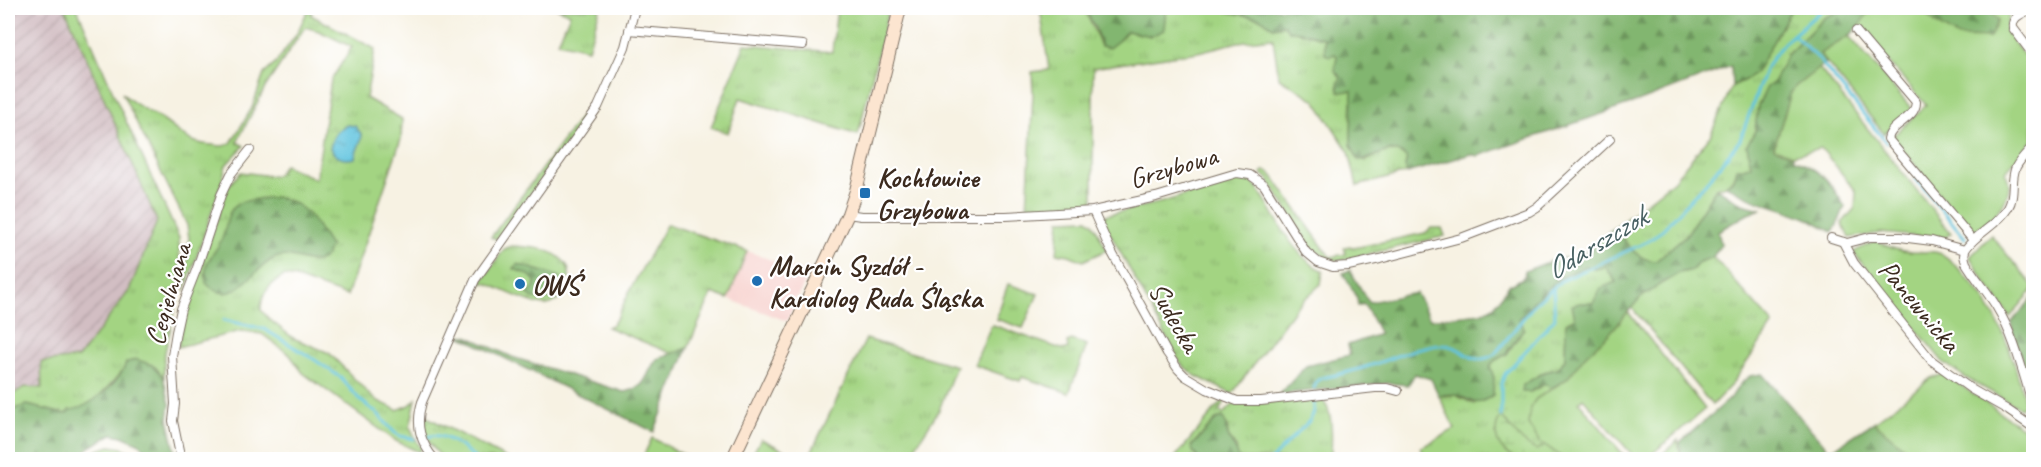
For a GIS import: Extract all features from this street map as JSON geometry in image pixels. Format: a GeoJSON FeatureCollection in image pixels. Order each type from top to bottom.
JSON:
{"type":"FeatureCollection","features":[{"type":"Feature","properties":{"kind":"street"},"geometry":{"type":"LineString","coordinates":[[435,459],[423,443],[418,415],[456,322],[475,280],[598,107],[625,46],[635,8]]}},
{"type":"Feature","properties":{"kind":"street"},"geometry":{"type":"LineString","coordinates":[[732,459],[848,214],[856,191],[900,8]]}},
{"type":"Feature","properties":{"kind":"street"},"geometry":{"type":"LineString","coordinates":[[2033,8],[2015,18],[2012,23],[2013,28],[2034,56]]}},
{"type":"Feature","properties":{"kind":"street"},"geometry":{"type":"LineString","coordinates":[[629,30],[803,45]]}},
{"type":"Feature","properties":{"kind":"street"},"geometry":{"type":"LineString","coordinates":[[1856,32],[1916,102],[1913,111],[1890,132],[1888,139],[1973,240]]}},
{"type":"Feature","properties":{"kind":"street","name":"Grzybowa"},"geometry":{"type":"LineString","coordinates":[[848,214],[992,217],[1093,211],[1156,197],[1231,174],[1245,173],[1264,185],[1302,247],[1311,257],[1325,265],[1348,266],[1461,237],[1529,212],[1610,139]]}},
{"type":"Feature","properties":{"kind":"street"},"geometry":{"type":"LineString","coordinates":[[2034,146],[2016,167],[2012,201],[2007,210],[1973,240],[1965,250],[1964,256],[1966,263],[1996,305],[2025,377],[2034,408]]}},
{"type":"Feature","properties":{"kind":"street","name":"Cegielniana"},"geometry":{"type":"LineString","coordinates":[[181,459],[173,421],[175,404],[172,356],[181,309],[221,195],[231,174],[250,150]]}},
{"type":"Feature","properties":{"kind":"street","name":"Sudecka"},"geometry":{"type":"LineString","coordinates":[[1093,211],[1105,239],[1167,353],[1178,369],[1194,382],[1237,401],[1261,401],[1375,388],[1398,391]]}},
{"type":"Feature","properties":{"kind":"street"},"geometry":{"type":"LineString","coordinates":[[1831,238],[1847,243],[1882,235],[1932,241],[1965,250]]}},
{"type":"Feature","properties":{"kind":"street","name":"Panewnicka"},"geometry":{"type":"LineString","coordinates":[[1843,242],[1854,263],[1931,360],[1971,389],[2034,428]]}},
{"type":"Feature","properties":{"kind":"shaded area"},"geometry":{"type":"Polygon","coordinates":[[[8,8],[65,8],[157,221],[129,291],[78,358],[42,362],[43,388],[24,387],[8,398],[8,8]]]}},
{"type":"Feature","properties":{"kind":"shaded area"},"geometry":{"type":"Polygon","coordinates":[[[747,251],[809,274],[798,297],[795,297],[787,321],[728,299],[747,251]]]}},
{"type":"Feature","properties":{"kind":"green space"},"geometry":{"type":"Polygon","coordinates":[[[65,8],[77,8],[179,238],[180,274],[177,299],[164,357],[164,380],[152,365],[124,369],[98,398],[78,410],[70,410],[64,414],[27,405],[8,411],[8,398],[24,387],[42,388],[41,362],[78,358],[129,291],[157,221],[65,8]]]}},
{"type":"Feature","properties":{"kind":"green space"},"geometry":{"type":"Polygon","coordinates":[[[309,8],[313,8],[311,15],[375,49],[366,98],[402,119],[401,139],[347,296],[284,276],[267,290],[261,310],[293,338],[329,353],[374,399],[397,410],[410,405],[416,399],[410,427],[421,449],[419,452],[396,441],[303,373],[290,355],[262,334],[241,331],[178,347],[186,307],[229,185],[241,172],[272,176],[277,175],[284,165],[316,179],[331,80],[352,47],[319,31],[305,27],[266,86],[237,142],[244,146],[226,165],[185,291],[189,238],[187,225],[122,93],[190,140],[225,146],[231,143],[252,108],[264,74],[275,64],[296,35],[309,8]]]}},
{"type":"Feature","properties":{"kind":"green space"},"geometry":{"type":"Polygon","coordinates":[[[557,8],[600,8],[588,49],[558,42],[570,14],[557,8]]]}},
{"type":"Feature","properties":{"kind":"green space"},"geometry":{"type":"Polygon","coordinates":[[[837,8],[889,8],[858,135],[740,98],[728,133],[711,127],[745,44],[832,52],[837,8]]]}},
{"type":"Feature","properties":{"kind":"green space"},"geometry":{"type":"Polygon","coordinates":[[[1040,8],[1084,8],[1101,46],[1119,40],[1127,31],[1150,36],[1167,8],[1216,8],[1260,18],[1273,27],[1284,25],[1289,31],[1324,38],[1326,44],[1337,56],[1336,62],[1342,77],[1338,84],[1352,91],[1351,145],[1366,161],[1376,155],[1397,152],[1407,159],[1405,167],[1407,173],[1357,186],[1349,152],[1315,100],[1279,78],[1273,38],[1238,42],[1198,52],[1093,68],[1093,207],[1027,210],[1032,72],[1049,70],[1040,8]]]}},
{"type":"Feature","properties":{"kind":"green space"},"geometry":{"type":"Polygon","coordinates":[[[1084,8],[1166,8],[1164,30],[1151,36],[1127,31],[1109,48],[1101,46],[1095,28],[1084,8]]]}},
{"type":"Feature","properties":{"kind":"green space"},"geometry":{"type":"Polygon","coordinates":[[[1216,8],[1792,8],[1756,72],[1732,86],[1731,66],[1640,101],[1478,156],[1471,154],[1407,173],[1405,167],[1407,158],[1394,151],[1358,160],[1351,145],[1352,91],[1339,92],[1338,84],[1341,77],[1335,71],[1337,56],[1325,54],[1324,38],[1289,31],[1284,25],[1273,27],[1260,18],[1216,8]]]}},
{"type":"Feature","properties":{"kind":"green space"},"geometry":{"type":"Polygon","coordinates":[[[1792,8],[1849,8],[1825,17],[1787,55],[1758,106],[1755,131],[1747,145],[1751,165],[1744,168],[1726,185],[1716,188],[1687,234],[1656,261],[1643,258],[1628,245],[1616,227],[1674,180],[1710,136],[1732,86],[1756,72],[1792,8]]]}},
{"type":"Feature","properties":{"kind":"green space"},"geometry":{"type":"Polygon","coordinates":[[[1849,8],[1879,8],[1850,35],[1820,54],[1826,63],[1795,87],[1774,147],[1793,155],[1793,159],[1818,172],[1834,190],[1845,207],[1832,232],[1807,218],[1752,198],[1726,185],[1734,179],[1737,168],[1751,165],[1747,145],[1755,131],[1758,106],[1787,55],[1825,17],[1849,8]]]}},
{"type":"Feature","properties":{"kind":"green space"},"geometry":{"type":"Polygon","coordinates":[[[1879,8],[1918,8],[1940,27],[1958,37],[1990,38],[1998,20],[1987,8],[2005,8],[2009,15],[2005,31],[2033,67],[2033,140],[2005,172],[2008,190],[2001,207],[1972,234],[1892,137],[1926,105],[1858,27],[1868,13],[1879,8]]]}},
{"type":"Feature","properties":{"kind":"green space"},"geometry":{"type":"Polygon","coordinates":[[[1918,8],[1987,8],[1998,20],[1990,38],[1958,37],[1940,27],[1918,8]]]}},
{"type":"Feature","properties":{"kind":"green space"},"geometry":{"type":"Polygon","coordinates":[[[1849,36],[1911,108],[1884,134],[1820,54],[1849,36]]]}},
{"type":"Feature","properties":{"kind":"green space"},"geometry":{"type":"Polygon","coordinates":[[[616,55],[611,72],[590,113],[497,239],[491,237],[588,107],[616,55]]]}},
{"type":"Feature","properties":{"kind":"green space"},"geometry":{"type":"Polygon","coordinates":[[[1819,68],[1951,233],[1943,239],[1881,233],[1849,238],[1842,223],[1855,208],[1856,191],[1821,148],[1793,155],[1774,148],[1791,93],[1795,87],[1819,68]]]}},
{"type":"Feature","properties":{"kind":"green space"},"geometry":{"type":"Polygon","coordinates":[[[1264,171],[1272,175],[1330,257],[1346,254],[1344,247],[1354,248],[1425,233],[1431,228],[1442,228],[1445,236],[1339,261],[1327,258],[1311,248],[1268,179],[1261,173],[1264,171]]]}},
{"type":"Feature","properties":{"kind":"green space"},"geometry":{"type":"Polygon","coordinates":[[[1234,180],[1250,181],[1256,186],[1292,244],[1311,264],[1323,271],[1321,284],[1296,307],[1232,394],[1196,376],[1181,364],[1103,220],[1106,215],[1163,202],[1234,180]]]}},
{"type":"Feature","properties":{"kind":"green space"},"geometry":{"type":"Polygon","coordinates":[[[1716,188],[1742,204],[1761,209],[1718,231],[1721,244],[1713,257],[1699,262],[1692,270],[1679,273],[1640,298],[1610,333],[1585,356],[1567,379],[1552,388],[1544,384],[1530,392],[1522,392],[1523,385],[1544,372],[1558,369],[1565,359],[1566,323],[1575,318],[1572,305],[1593,303],[1601,288],[1616,282],[1606,267],[1594,269],[1586,266],[1560,278],[1533,302],[1519,319],[1524,328],[1506,354],[1490,366],[1494,378],[1493,395],[1480,402],[1476,403],[1453,395],[1439,396],[1431,379],[1415,374],[1408,385],[1388,383],[1280,394],[1306,366],[1350,355],[1348,345],[1380,334],[1364,304],[1358,306],[1357,298],[1343,273],[1350,270],[1370,302],[1416,293],[1430,319],[1481,313],[1494,307],[1510,284],[1524,277],[1525,271],[1554,260],[1581,255],[1616,227],[1637,254],[1656,261],[1687,234],[1716,188]]]}},
{"type":"Feature","properties":{"kind":"green space"},"geometry":{"type":"Polygon","coordinates":[[[275,197],[295,203],[308,214],[330,246],[326,256],[321,261],[314,262],[283,256],[275,258],[234,290],[225,293],[216,291],[206,283],[206,269],[223,236],[230,212],[241,202],[275,197]]]}},
{"type":"Feature","properties":{"kind":"green space"},"geometry":{"type":"Polygon","coordinates":[[[1088,219],[1093,223],[1107,250],[1083,261],[1057,253],[1060,220],[1088,219]]]}},
{"type":"Feature","properties":{"kind":"green space"},"geometry":{"type":"Polygon","coordinates":[[[667,224],[747,251],[728,299],[712,293],[688,348],[673,354],[607,327],[613,324],[618,316],[667,224]]]}},
{"type":"Feature","properties":{"kind":"green space"},"geometry":{"type":"Polygon","coordinates":[[[1991,235],[2033,286],[2033,290],[2010,317],[1970,257],[1991,235]]]}},
{"type":"Feature","properties":{"kind":"green space"},"geometry":{"type":"Polygon","coordinates":[[[1876,241],[1902,251],[1939,253],[1948,258],[1973,284],[1994,315],[2002,332],[2025,404],[2020,408],[1966,378],[1943,362],[1853,252],[1876,241]]]}},
{"type":"Feature","properties":{"kind":"green space"},"geometry":{"type":"Polygon","coordinates":[[[511,246],[546,250],[565,263],[569,276],[568,283],[558,300],[542,305],[481,283],[504,249],[511,246]]]}},
{"type":"Feature","properties":{"kind":"green space"},"geometry":{"type":"Polygon","coordinates":[[[1713,257],[1773,324],[1732,384],[1712,405],[1632,308],[1640,298],[1662,283],[1679,273],[1692,270],[1699,262],[1713,257]]]}},
{"type":"Feature","properties":{"kind":"green space"},"geometry":{"type":"Polygon","coordinates":[[[518,264],[560,277],[562,280],[559,292],[550,299],[533,298],[528,294],[534,288],[535,281],[529,275],[514,269],[518,264]]]}},
{"type":"Feature","properties":{"kind":"green space"},"geometry":{"type":"Polygon","coordinates":[[[1586,266],[1594,269],[1606,267],[1616,282],[1601,289],[1593,303],[1580,303],[1575,312],[1575,319],[1566,324],[1565,359],[1558,369],[1544,372],[1530,392],[1545,384],[1552,388],[1536,399],[1530,408],[1539,441],[1565,459],[1429,459],[1420,448],[1455,429],[1439,396],[1455,395],[1474,404],[1494,378],[1489,366],[1507,354],[1524,328],[1519,319],[1533,302],[1560,278],[1586,266]]]}},
{"type":"Feature","properties":{"kind":"green space"},"geometry":{"type":"Polygon","coordinates":[[[1008,284],[1038,294],[1023,328],[996,319],[1008,284]]]}},
{"type":"Feature","properties":{"kind":"green space"},"geometry":{"type":"Polygon","coordinates":[[[2033,297],[2033,392],[2011,323],[2033,297]]]}},
{"type":"Feature","properties":{"kind":"green space"},"geometry":{"type":"Polygon","coordinates":[[[1628,312],[1705,409],[1646,459],[1636,459],[1583,398],[1579,402],[1627,459],[1565,459],[1539,441],[1528,424],[1530,408],[1536,399],[1567,379],[1585,356],[1610,333],[1628,312]]]}},
{"type":"Feature","properties":{"kind":"green space"},"geometry":{"type":"Polygon","coordinates":[[[993,325],[1064,350],[1068,348],[1067,343],[1071,340],[1087,345],[1069,393],[1022,377],[1020,381],[974,365],[993,325]]]}},
{"type":"Feature","properties":{"kind":"green space"},"geometry":{"type":"Polygon","coordinates":[[[458,335],[467,336],[512,357],[624,392],[642,384],[657,359],[688,348],[654,432],[458,335]]]}},
{"type":"Feature","properties":{"kind":"green space"},"geometry":{"type":"Polygon","coordinates":[[[866,339],[956,366],[939,410],[910,459],[808,459],[866,339]]]}},
{"type":"Feature","properties":{"kind":"green space"},"geometry":{"type":"Polygon","coordinates":[[[135,359],[152,365],[163,376],[170,404],[168,419],[177,459],[155,459],[140,444],[112,434],[90,447],[77,459],[8,460],[8,411],[27,405],[68,413],[69,410],[86,405],[103,393],[111,386],[126,363],[135,359]]]}},
{"type":"Feature","properties":{"kind":"green space"},"geometry":{"type":"Polygon","coordinates":[[[1762,374],[1830,451],[1874,422],[1918,459],[1681,459],[1680,442],[1731,398],[1739,385],[1750,376],[1762,374]]]}},
{"type":"Feature","properties":{"kind":"green space"},"geometry":{"type":"Polygon","coordinates":[[[1944,374],[2033,435],[2033,455],[2030,460],[1918,459],[1874,422],[1931,378],[1944,374]]]}},
{"type":"Feature","properties":{"kind":"green space"},"geometry":{"type":"Polygon","coordinates":[[[1317,398],[1323,401],[1330,415],[1331,459],[1238,459],[1236,447],[1228,436],[1227,425],[1217,419],[1191,446],[1197,459],[1173,460],[1223,400],[1225,401],[1219,411],[1223,414],[1234,404],[1317,398]]]}},
{"type":"Feature","properties":{"kind":"green space"},"geometry":{"type":"Polygon","coordinates":[[[425,416],[508,459],[444,459],[428,440],[425,416]]]}},
{"type":"Feature","properties":{"kind":"green space"},"geometry":{"type":"Polygon","coordinates":[[[1501,416],[1521,440],[1531,447],[1537,450],[1545,445],[1565,459],[1518,460],[1511,457],[1501,447],[1496,436],[1501,416]]]}},
{"type":"Feature","properties":{"kind":"green space"},"geometry":{"type":"Polygon","coordinates":[[[1223,417],[1238,460],[1197,459],[1191,447],[1217,419],[1223,417]]]}},
{"type":"Feature","properties":{"kind":"green space"},"geometry":{"type":"Polygon","coordinates":[[[652,438],[691,459],[642,459],[652,438]]]}},
{"type":"Feature","properties":{"kind":"green space"},"geometry":{"type":"Polygon","coordinates":[[[761,439],[802,459],[750,459],[761,439]]]}},
{"type":"Feature","properties":{"kind":"green space"},"geometry":{"type":"Polygon","coordinates":[[[1678,440],[1681,459],[1657,459],[1678,440]]]}},
{"type":"Feature","properties":{"kind":"green space"},"geometry":{"type":"Polygon","coordinates":[[[110,446],[123,448],[143,459],[86,459],[98,450],[110,446]]]}},
{"type":"Feature","properties":{"kind":"water"},"geometry":{"type":"Polygon","coordinates":[[[347,125],[355,126],[362,135],[355,158],[343,159],[330,148],[336,134],[347,125]]]}},
{"type":"Feature","properties":{"kind":"waterway","name":"Odarszczok"},"geometry":{"type":"LineString","coordinates":[[1314,388],[1321,378],[1433,346],[1449,346],[1473,358],[1486,358],[1495,354],[1534,305],[1561,281],[1652,239],[1705,184],[1740,140],[1765,70],[1775,54],[1784,43],[1824,8]]}},
{"type":"Feature","properties":{"kind":"waterway"},"geometry":{"type":"LineString","coordinates":[[1793,35],[1817,57],[1886,142]]}},
{"type":"Feature","properties":{"kind":"waterway"},"geometry":{"type":"LineString","coordinates":[[1916,179],[1965,238]]}},
{"type":"Feature","properties":{"kind":"waterway"},"geometry":{"type":"LineString","coordinates":[[1501,416],[1501,384],[1505,374],[1555,318],[1553,288]]}},
{"type":"Feature","properties":{"kind":"waterway"},"geometry":{"type":"LineString","coordinates":[[224,320],[264,329],[312,358],[340,377],[360,400],[378,414],[394,432],[414,439]]}},
{"type":"Feature","properties":{"kind":"waterway","name":"Odarszczok"},"geometry":{"type":"LineString","coordinates":[[1271,460],[1310,420],[1314,412],[1314,402]]}},
{"type":"Feature","properties":{"kind":"waterway"},"geometry":{"type":"LineString","coordinates":[[428,437],[447,438],[476,460]]}},
{"type":"Feature","properties":{"kind":"place","name":"Kochłowice Grzybowa"},"geometry":{"type":"Point","coordinates":[865,193]}},
{"type":"Feature","properties":{"kind":"place","name":"Marcin Syzdół - Kardiolog Ruda Śląska"},"geometry":{"type":"Point","coordinates":[757,281]}},
{"type":"Feature","properties":{"kind":"place","name":"OWŚ"},"geometry":{"type":"Point","coordinates":[520,284]}}]}
